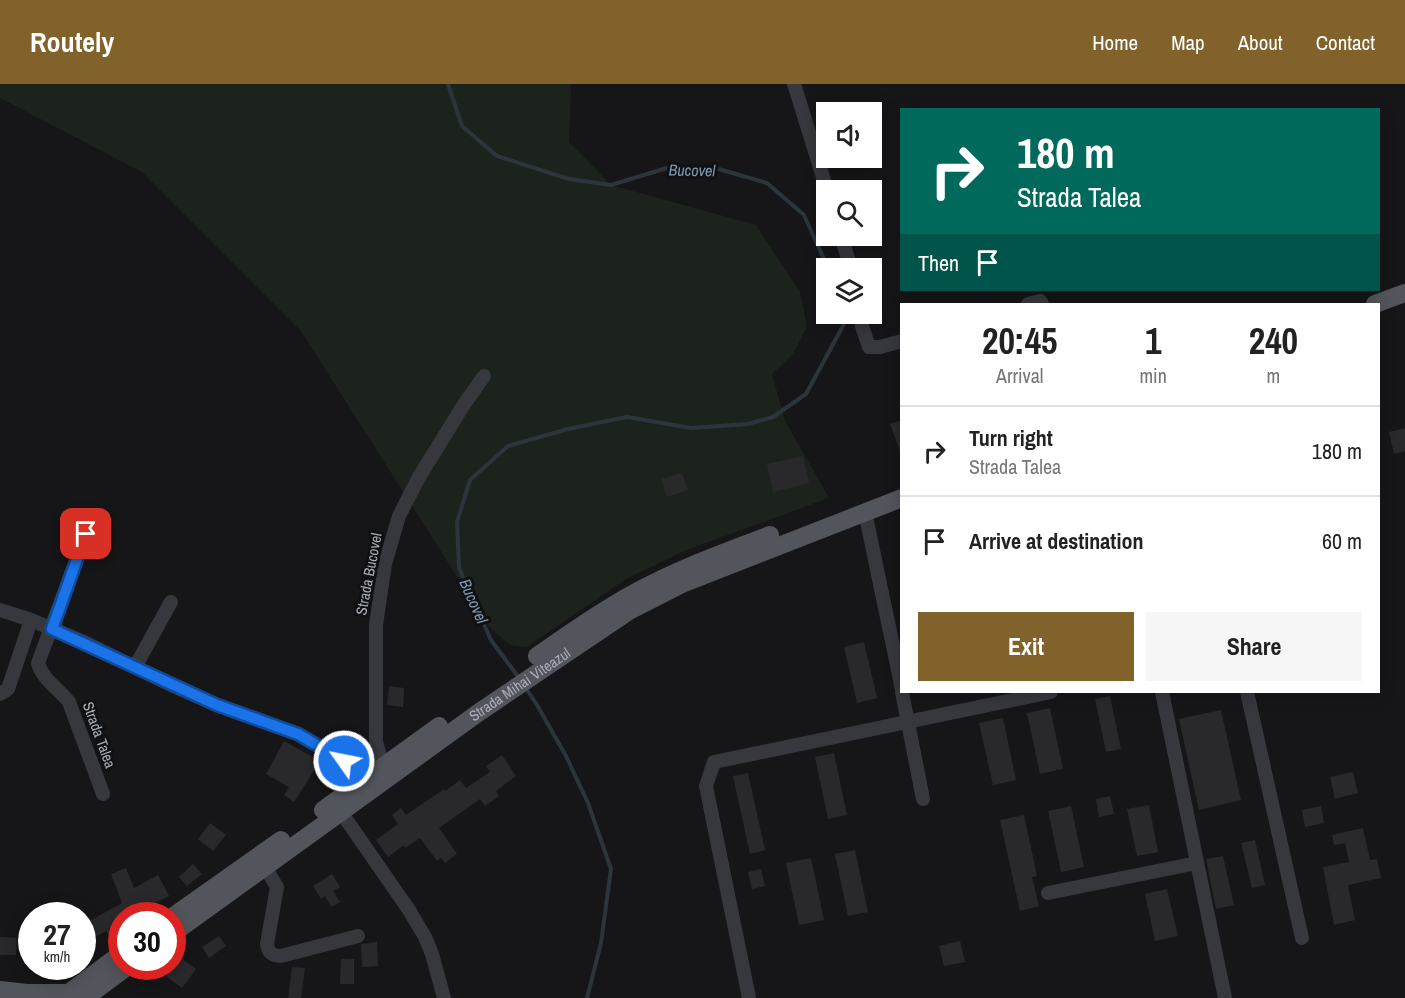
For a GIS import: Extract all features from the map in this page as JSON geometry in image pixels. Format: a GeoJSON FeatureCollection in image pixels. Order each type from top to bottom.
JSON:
{"type":"FeatureCollection","features":[{"type":"Feature","properties":{"kind":"main road"},"geometry":{"type":"LineString","coordinates":[[1378,303],[1405,293]]}},
{"type":"Feature","properties":{"kind":"main road"},"geometry":{"type":"LineString","coordinates":[[1380,315],[1405,306]]}},
{"type":"Feature","properties":{"kind":"main road","name":"Strada Mihai Viteazul"},"geometry":{"type":"LineString","coordinates":[[186,924],[341,812],[474,708],[552,653],[614,604],[669,576],[900,486]]}},
{"type":"Feature","properties":{"kind":"main road","name":"Strada Mihai Viteazul"},"geometry":{"type":"LineString","coordinates":[[552,653],[658,595],[900,499]]}},
{"type":"Feature","properties":{"kind":"main road","name":"Strada Mihai Viteazul"},"geometry":{"type":"LineString","coordinates":[[186,907],[382,766],[474,708]]}},
{"type":"Feature","properties":{"kind":"main road"},"geometry":{"type":"LineString","coordinates":[[72,996],[108,966]]}},
{"type":"Feature","properties":{"kind":"main road"},"geometry":{"type":"LineString","coordinates":[[0,990],[30,995],[72,996],[108,977]]}},
{"type":"Feature","properties":{"kind":"street"},"geometry":{"type":"LineString","coordinates":[[794,84],[824,180]]}},
{"type":"Feature","properties":{"kind":"street"},"geometry":{"type":"LineString","coordinates":[[862,324],[869,347],[900,341]]}},
{"type":"Feature","properties":{"kind":"street","name":"Strada Bucovel"},"geometry":{"type":"LineString","coordinates":[[382,766],[376,742],[376,625],[385,564],[399,516],[419,477],[462,406],[484,376]]}},
{"type":"Feature","properties":{"kind":"street"},"geometry":{"type":"LineString","coordinates":[[865,512],[900,680]]}},
{"type":"Feature","properties":{"kind":"street","name":"Strada Talea"},"geometry":{"type":"LineString","coordinates":[[86,534],[38,663],[41,673],[60,690],[69,702],[103,794]]}},
{"type":"Feature","properties":{"kind":"street"},"geometry":{"type":"LineString","coordinates":[[135,667],[171,602]]}},
{"type":"Feature","properties":{"kind":"street"},"geometry":{"type":"LineString","coordinates":[[0,610],[52,629],[217,705],[298,734],[344,761],[361,782]]}},
{"type":"Feature","properties":{"kind":"street"},"geometry":{"type":"LineString","coordinates":[[0,694],[8,689],[31,620]]}},
{"type":"Feature","properties":{"kind":"street"},"geometry":{"type":"LineString","coordinates":[[903,693],[924,799]]}},
{"type":"Feature","properties":{"kind":"street"},"geometry":{"type":"LineString","coordinates":[[749,998],[706,786],[714,762],[1046,693]]}},
{"type":"Feature","properties":{"kind":"street"},"geometry":{"type":"LineString","coordinates":[[1162,693],[1225,998]]}},
{"type":"Feature","properties":{"kind":"street"},"geometry":{"type":"LineString","coordinates":[[1247,693],[1302,938]]}},
{"type":"Feature","properties":{"kind":"street"},"geometry":{"type":"LineString","coordinates":[[341,812],[425,937],[444,998]]}},
{"type":"Feature","properties":{"kind":"street"},"geometry":{"type":"LineString","coordinates":[[1048,893],[1197,863]]}},
{"type":"Feature","properties":{"kind":"street"},"geometry":{"type":"LineString","coordinates":[[265,867],[278,887],[267,944],[272,954],[280,956],[358,936]]}},
{"type":"Feature","properties":{"kind":"shaded area"},"geometry":{"type":"Polygon","coordinates":[[[0,84],[571,84],[569,142],[611,185],[756,225],[800,292],[807,326],[793,354],[772,374],[785,421],[829,498],[684,551],[626,579],[527,647],[510,645],[489,627],[301,331],[142,172],[0,98],[0,84]]]}},
{"type":"Feature","properties":{"kind":"building"},"geometry":{"type":"Polygon","coordinates":[[[900,421],[900,451],[890,424],[900,421]]]}},
{"type":"Feature","properties":{"kind":"building"},"geometry":{"type":"Polygon","coordinates":[[[1405,428],[1405,451],[1394,454],[1389,432],[1405,428]]]}},
{"type":"Feature","properties":{"kind":"building"},"geometry":{"type":"Polygon","coordinates":[[[803,456],[809,483],[773,492],[767,464],[803,456]]]}},
{"type":"Feature","properties":{"kind":"building"},"geometry":{"type":"Polygon","coordinates":[[[682,473],[688,490],[667,497],[661,479],[682,473]]]}},
{"type":"Feature","properties":{"kind":"building"},"geometry":{"type":"Polygon","coordinates":[[[864,642],[877,698],[857,703],[844,647],[864,642]]]}},
{"type":"Feature","properties":{"kind":"building"},"geometry":{"type":"Polygon","coordinates":[[[389,686],[404,688],[403,707],[387,705],[389,686]]]}},
{"type":"Feature","properties":{"kind":"building"},"geometry":{"type":"Polygon","coordinates":[[[1110,696],[1121,749],[1106,752],[1095,699],[1110,696]]]}},
{"type":"Feature","properties":{"kind":"building"},"geometry":{"type":"Polygon","coordinates":[[[1050,708],[1063,769],[1040,774],[1027,713],[1050,708]]]}},
{"type":"Feature","properties":{"kind":"building"},"geometry":{"type":"Polygon","coordinates":[[[1221,710],[1241,800],[1199,810],[1179,719],[1221,710]]]}},
{"type":"Feature","properties":{"kind":"building"},"geometry":{"type":"Polygon","coordinates":[[[1003,718],[1016,780],[993,785],[979,723],[1003,718]]]}},
{"type":"Feature","properties":{"kind":"building"},"geometry":{"type":"Polygon","coordinates":[[[349,731],[363,743],[352,757],[337,744],[349,731]]]}},
{"type":"Feature","properties":{"kind":"building"},"geometry":{"type":"Polygon","coordinates":[[[284,741],[320,761],[294,802],[284,795],[289,787],[266,774],[284,741]]]}},
{"type":"Feature","properties":{"kind":"building"},"geometry":{"type":"Polygon","coordinates":[[[834,753],[847,815],[828,819],[815,757],[834,753]]]}},
{"type":"Feature","properties":{"kind":"building"},"geometry":{"type":"Polygon","coordinates":[[[502,755],[516,776],[496,791],[499,796],[485,806],[480,799],[439,828],[457,854],[445,863],[441,858],[437,861],[420,838],[405,848],[404,845],[388,857],[376,840],[398,824],[392,815],[401,808],[406,815],[460,780],[466,788],[490,772],[486,766],[502,755]]]}},
{"type":"Feature","properties":{"kind":"building"},"geometry":{"type":"Polygon","coordinates":[[[1353,772],[1358,793],[1335,799],[1330,777],[1353,772]]]}},
{"type":"Feature","properties":{"kind":"building"},"geometry":{"type":"Polygon","coordinates":[[[748,773],[765,850],[750,854],[733,776],[748,773]]]}},
{"type":"Feature","properties":{"kind":"building"},"geometry":{"type":"Polygon","coordinates":[[[1110,796],[1114,814],[1099,817],[1096,799],[1110,796]]]}},
{"type":"Feature","properties":{"kind":"building"},"geometry":{"type":"Polygon","coordinates":[[[1149,805],[1158,852],[1137,856],[1127,809],[1149,805]]]}},
{"type":"Feature","properties":{"kind":"building"},"geometry":{"type":"Polygon","coordinates":[[[1071,806],[1084,867],[1061,872],[1048,811],[1071,806]]]}},
{"type":"Feature","properties":{"kind":"building"},"geometry":{"type":"Polygon","coordinates":[[[1321,806],[1324,823],[1305,827],[1302,810],[1321,806]]]}},
{"type":"Feature","properties":{"kind":"building"},"geometry":{"type":"Polygon","coordinates":[[[1024,815],[1037,876],[1032,877],[1039,906],[1020,911],[1000,820],[1024,815]]]}},
{"type":"Feature","properties":{"kind":"building"},"geometry":{"type":"Polygon","coordinates":[[[210,823],[226,835],[213,851],[198,839],[210,823]]]}},
{"type":"Feature","properties":{"kind":"building"},"geometry":{"type":"Polygon","coordinates":[[[1363,828],[1370,860],[1377,859],[1381,878],[1348,885],[1355,920],[1334,925],[1323,867],[1349,862],[1345,843],[1334,845],[1332,835],[1363,828]]]}},
{"type":"Feature","properties":{"kind":"building"},"geometry":{"type":"Polygon","coordinates":[[[1255,840],[1265,885],[1252,888],[1241,843],[1255,840]]]}},
{"type":"Feature","properties":{"kind":"building"},"geometry":{"type":"Polygon","coordinates":[[[855,850],[868,912],[848,916],[835,854],[855,850]]]}},
{"type":"Feature","properties":{"kind":"building"},"geometry":{"type":"Polygon","coordinates":[[[1223,856],[1234,905],[1216,909],[1206,859],[1223,856]]]}},
{"type":"Feature","properties":{"kind":"building"},"geometry":{"type":"Polygon","coordinates":[[[811,858],[824,920],[799,925],[786,863],[811,858]]]}},
{"type":"Feature","properties":{"kind":"building"},"geometry":{"type":"Polygon","coordinates":[[[193,864],[202,874],[187,886],[179,877],[193,864]]]}},
{"type":"Feature","properties":{"kind":"building"},"geometry":{"type":"Polygon","coordinates":[[[126,868],[134,888],[158,875],[169,896],[157,902],[122,902],[111,874],[126,868]]]}},
{"type":"Feature","properties":{"kind":"building"},"geometry":{"type":"Polygon","coordinates":[[[761,869],[765,886],[752,889],[748,872],[761,869]]]}},
{"type":"Feature","properties":{"kind":"building"},"geometry":{"type":"Polygon","coordinates":[[[332,874],[340,887],[333,891],[340,902],[331,907],[325,896],[321,899],[313,886],[332,874]]]}},
{"type":"Feature","properties":{"kind":"building"},"geometry":{"type":"Polygon","coordinates":[[[1167,889],[1178,936],[1155,941],[1145,894],[1167,889]]]}},
{"type":"Feature","properties":{"kind":"building"},"geometry":{"type":"Polygon","coordinates":[[[108,911],[108,934],[106,931],[96,937],[96,917],[108,911]]]}},
{"type":"Feature","properties":{"kind":"building"},"geometry":{"type":"Polygon","coordinates":[[[219,936],[226,946],[209,958],[202,947],[219,936]]]}},
{"type":"Feature","properties":{"kind":"building"},"geometry":{"type":"Polygon","coordinates":[[[0,937],[17,938],[16,955],[0,955],[0,937]]]}},
{"type":"Feature","properties":{"kind":"building"},"geometry":{"type":"Polygon","coordinates":[[[960,941],[965,962],[944,966],[939,946],[960,941]]]}},
{"type":"Feature","properties":{"kind":"building"},"geometry":{"type":"Polygon","coordinates":[[[377,942],[378,966],[362,967],[361,944],[377,942]]]}},
{"type":"Feature","properties":{"kind":"building"},"geometry":{"type":"Polygon","coordinates":[[[341,959],[354,959],[354,984],[340,984],[341,959]]]}},
{"type":"Feature","properties":{"kind":"building"},"geometry":{"type":"Polygon","coordinates":[[[186,962],[196,969],[182,988],[171,980],[186,980],[186,962]]]}},
{"type":"Feature","properties":{"kind":"building"},"geometry":{"type":"Polygon","coordinates":[[[292,967],[305,968],[301,998],[288,998],[292,967]]]}},
{"type":"Feature","properties":{"kind":"waterway","name":"Bucovel"},"geometry":{"type":"LineString","coordinates":[[448,84],[462,126],[497,156],[569,179],[611,185],[667,168],[715,168],[767,183],[804,215],[823,258]]}},
{"type":"Feature","properties":{"kind":"waterway","name":"Bucovel"},"geometry":{"type":"LineString","coordinates":[[519,678],[491,640],[459,568],[457,522],[470,480],[508,446],[568,429],[627,417],[691,428],[748,424],[773,417],[806,394],[844,324]]}},
{"type":"Feature","properties":{"kind":"waterway","name":"Bucovel"},"geometry":{"type":"LineString","coordinates":[[525,687],[566,756],[588,803],[611,869],[601,943],[587,998]]}},
{"type":"Feature","properties":{"kind":"route"},"geometry":{"type":"LineString","coordinates":[[86,534],[52,629],[217,705],[298,734],[344,761]]}}]}
